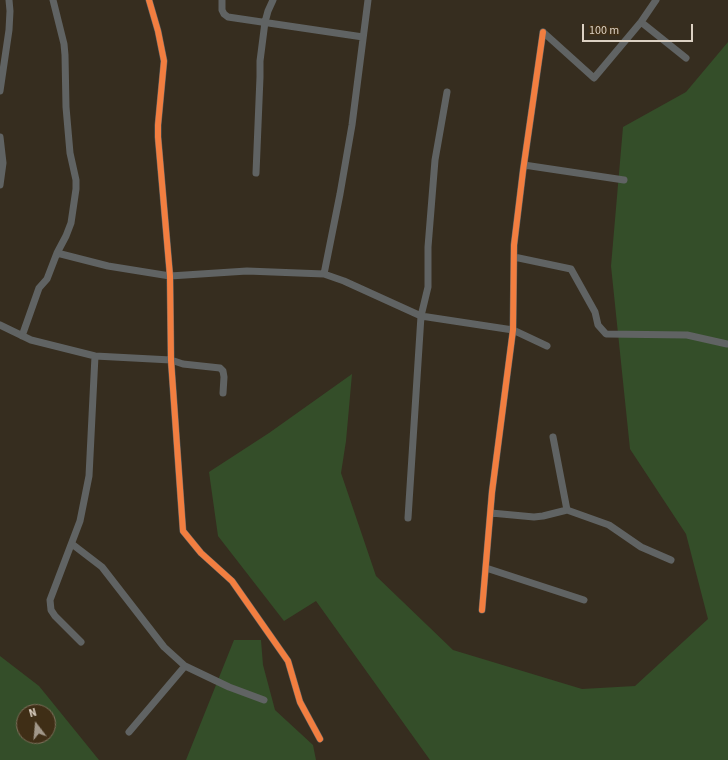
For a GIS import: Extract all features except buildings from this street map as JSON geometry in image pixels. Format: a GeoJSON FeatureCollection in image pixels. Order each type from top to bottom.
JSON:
{"type":"FeatureCollection","features":[{"type":"Feature","properties":{"kind":"street"},"geometry":{"type":"LineString","coordinates":[[0,91],[10,11],[9,0]]}},
{"type":"Feature","properties":{"kind":"street"},"geometry":{"type":"LineString","coordinates":[[22,336],[37,292],[47,279],[71,223],[76,180],[70,153],[68,133],[64,44],[53,0]]}},
{"type":"Feature","properties":{"kind":"street"},"geometry":{"type":"LineString","coordinates":[[149,0],[158,31],[164,61],[158,137],[170,276],[171,360],[183,531],[201,553],[232,581],[288,661],[300,702],[320,739]]}},
{"type":"Feature","properties":{"kind":"street"},"geometry":{"type":"LineString","coordinates":[[222,0],[222,10],[228,17],[363,37]]}},
{"type":"Feature","properties":{"kind":"street"},"geometry":{"type":"LineString","coordinates":[[256,173],[260,61],[268,11],[273,0]]}},
{"type":"Feature","properties":{"kind":"street"},"geometry":{"type":"LineString","coordinates":[[324,274],[352,125],[368,0]]}},
{"type":"Feature","properties":{"kind":"street"},"geometry":{"type":"LineString","coordinates":[[482,610],[492,492],[513,330],[514,245],[543,32],[594,78],[641,22],[656,0]]}},
{"type":"Feature","properties":{"kind":"street"},"geometry":{"type":"LineString","coordinates":[[641,22],[686,58]]}},
{"type":"Feature","properties":{"kind":"street"},"geometry":{"type":"LineString","coordinates":[[0,32],[8,30]]}},
{"type":"Feature","properties":{"kind":"street"},"geometry":{"type":"LineString","coordinates":[[408,518],[421,316],[428,287],[428,247],[434,174],[447,92]]}},
{"type":"Feature","properties":{"kind":"street"},"geometry":{"type":"LineString","coordinates":[[0,137],[3,163],[0,185]]}},
{"type":"Feature","properties":{"kind":"street"},"geometry":{"type":"LineString","coordinates":[[524,165],[624,180]]}},
{"type":"Feature","properties":{"kind":"street"},"geometry":{"type":"LineString","coordinates":[[58,252],[108,266],[170,276],[247,271],[324,274],[421,316],[513,330],[547,346]]}},
{"type":"Feature","properties":{"kind":"street"},"geometry":{"type":"LineString","coordinates":[[514,257],[571,269],[594,312],[598,325],[606,334],[687,336],[726,344]]}},
{"type":"Feature","properties":{"kind":"street"},"geometry":{"type":"LineString","coordinates":[[0,326],[31,340],[95,356],[171,360],[183,364],[220,368],[223,371],[224,377],[223,392]]}},
{"type":"Feature","properties":{"kind":"street"},"geometry":{"type":"LineString","coordinates":[[81,642],[55,616],[50,605],[50,600],[80,521],[89,476],[95,356]]}},
{"type":"Feature","properties":{"kind":"street"},"geometry":{"type":"LineString","coordinates":[[553,437],[567,510]]}},
{"type":"Feature","properties":{"kind":"street"},"geometry":{"type":"LineString","coordinates":[[491,513],[534,517],[567,510],[610,525],[641,548],[671,560]]}},
{"type":"Feature","properties":{"kind":"street"},"geometry":{"type":"LineString","coordinates":[[72,544],[102,567],[164,647],[185,666],[264,700]]}},
{"type":"Feature","properties":{"kind":"street"},"geometry":{"type":"LineString","coordinates":[[486,568],[584,600]]}},
{"type":"Feature","properties":{"kind":"street"},"geometry":{"type":"LineString","coordinates":[[129,732],[185,666]]}},
{"type":"Feature","properties":{"kind":"green space"},"geometry":{"type":"Polygon","coordinates":[[[728,42],[728,760],[430,760],[316,601],[284,621],[218,536],[209,472],[269,433],[352,374],[346,441],[341,473],[376,576],[453,650],[582,689],[635,686],[708,619],[686,534],[630,449],[611,266],[623,127],[686,92],[728,42]]]}},
{"type":"Feature","properties":{"kind":"green space"},"geometry":{"type":"Polygon","coordinates":[[[234,640],[261,640],[263,665],[275,710],[313,745],[316,760],[186,760],[234,640]]]}},
{"type":"Feature","properties":{"kind":"green space"},"geometry":{"type":"Polygon","coordinates":[[[0,656],[39,686],[54,704],[16,704],[16,744],[56,744],[56,707],[99,760],[0,760],[0,656]]]}},
{"type":"Feature","properties":{"kind":"cycle path"},"geometry":{"type":"LineString","coordinates":[[149,0],[158,31],[164,61],[158,137],[170,276],[171,360],[183,531],[201,553],[232,581],[288,661],[300,702],[320,739]]}},
{"type":"Feature","properties":{"kind":"cycle path"},"geometry":{"type":"LineString","coordinates":[[482,610],[492,492],[513,330],[514,245],[543,32]]}}]}
